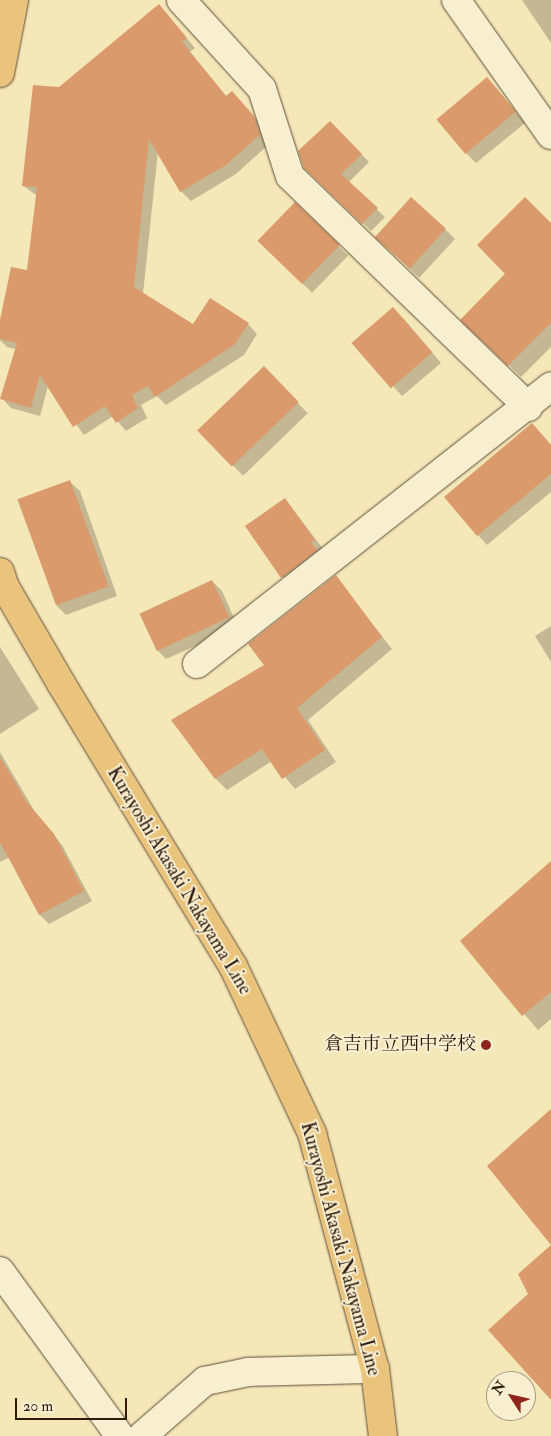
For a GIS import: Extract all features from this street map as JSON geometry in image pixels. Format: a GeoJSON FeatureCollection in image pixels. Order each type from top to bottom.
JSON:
{"type":"FeatureCollection","features":[{"type":"Feature","properties":{"kind":"main road"},"geometry":{"type":"LineString","coordinates":[[0,73],[14,0]]}},
{"type":"Feature","properties":{"kind":"main road","name":"Kurayoshi Akasaki Nakayama Line"},"geometry":{"type":"LineString","coordinates":[[2,583],[233,966],[312,1133],[374,1369],[382,1436]]}},
{"type":"Feature","properties":{"kind":"street"},"geometry":{"type":"LineString","coordinates":[[181,0],[262,89],[290,176],[528,407]]}},
{"type":"Feature","properties":{"kind":"street"},"geometry":{"type":"LineString","coordinates":[[456,0],[551,135]]}},
{"type":"Feature","properties":{"kind":"street"},"geometry":{"type":"LineString","coordinates":[[197,664],[528,407],[551,386]]}},
{"type":"Feature","properties":{"kind":"street"},"geometry":{"type":"LineString","coordinates":[[0,1271],[120,1436]]}},
{"type":"Feature","properties":{"kind":"street"},"geometry":{"type":"LineString","coordinates":[[142,1436],[205,1381],[248,1372],[374,1369]]}},
{"type":"Feature","properties":{"kind":"building"},"geometry":{"type":"Polygon","coordinates":[[[159,4],[187,38],[182,42],[226,96],[232,91],[254,116],[260,135],[226,165],[180,192],[149,139],[134,287],[193,324],[210,298],[249,323],[234,345],[155,397],[148,386],[132,395],[138,408],[116,423],[105,406],[73,427],[40,375],[31,408],[0,399],[17,343],[0,339],[0,320],[11,267],[27,270],[37,187],[22,186],[33,85],[59,87],[159,4]]]}},
{"type":"Feature","properties":{"kind":"building"},"geometry":{"type":"Polygon","coordinates":[[[487,77],[516,111],[465,154],[436,119],[487,77]]]}},
{"type":"Feature","properties":{"kind":"building"},"geometry":{"type":"Polygon","coordinates":[[[330,121],[362,154],[341,174],[378,208],[362,224],[304,168],[298,151],[330,121]]]}},
{"type":"Feature","properties":{"kind":"building"},"geometry":{"type":"Polygon","coordinates":[[[411,197],[446,228],[410,269],[375,237],[411,197]]]}},
{"type":"Feature","properties":{"kind":"building"},"geometry":{"type":"Polygon","coordinates":[[[525,197],[551,223],[551,323],[508,366],[460,320],[505,274],[477,245],[525,197]]]}},
{"type":"Feature","properties":{"kind":"building"},"geometry":{"type":"Polygon","coordinates":[[[295,202],[340,245],[302,284],[257,241],[295,202]]]}},
{"type":"Feature","properties":{"kind":"building"},"geometry":{"type":"Polygon","coordinates":[[[393,307],[432,352],[391,388],[351,343],[393,307]]]}},
{"type":"Feature","properties":{"kind":"building"},"geometry":{"type":"Polygon","coordinates":[[[264,366],[299,402],[232,467],[197,431],[264,366]]]}},
{"type":"Feature","properties":{"kind":"building"},"geometry":{"type":"Polygon","coordinates":[[[532,423],[551,445],[551,474],[477,536],[444,497],[532,423]]]}},
{"type":"Feature","properties":{"kind":"building"},"geometry":{"type":"Polygon","coordinates":[[[70,480],[109,586],[56,605],[17,499],[70,480]]]}},
{"type":"Feature","properties":{"kind":"building"},"geometry":{"type":"Polygon","coordinates":[[[285,498],[315,540],[311,542],[317,550],[281,578],[245,526],[285,498]]]}},
{"type":"Feature","properties":{"kind":"building"},"geometry":{"type":"Polygon","coordinates":[[[336,575],[382,637],[297,708],[325,750],[282,779],[262,749],[215,779],[171,720],[264,665],[248,644],[336,575]]]}},
{"type":"Feature","properties":{"kind":"building"},"geometry":{"type":"Polygon","coordinates":[[[212,580],[229,617],[157,651],[139,614],[212,580]]]}},
{"type":"Feature","properties":{"kind":"building"},"geometry":{"type":"Polygon","coordinates":[[[0,757],[26,801],[54,834],[84,891],[39,915],[0,842],[0,757]]]}},
{"type":"Feature","properties":{"kind":"building"},"geometry":{"type":"Polygon","coordinates":[[[551,861],[551,992],[522,1016],[460,941],[551,861]]]}},
{"type":"Feature","properties":{"kind":"building"},"geometry":{"type":"Polygon","coordinates":[[[551,1109],[551,1245],[487,1166],[551,1109]]]}},
{"type":"Feature","properties":{"kind":"building"},"geometry":{"type":"Polygon","coordinates":[[[551,1245],[551,1400],[536,1383],[536,1371],[525,1371],[488,1330],[528,1294],[518,1274],[551,1245]]]}},
{"type":"Feature","properties":{"kind":"place","name":"倉吉市立西中学校"},"geometry":{"type":"Point","coordinates":[486,1045]}}]}
